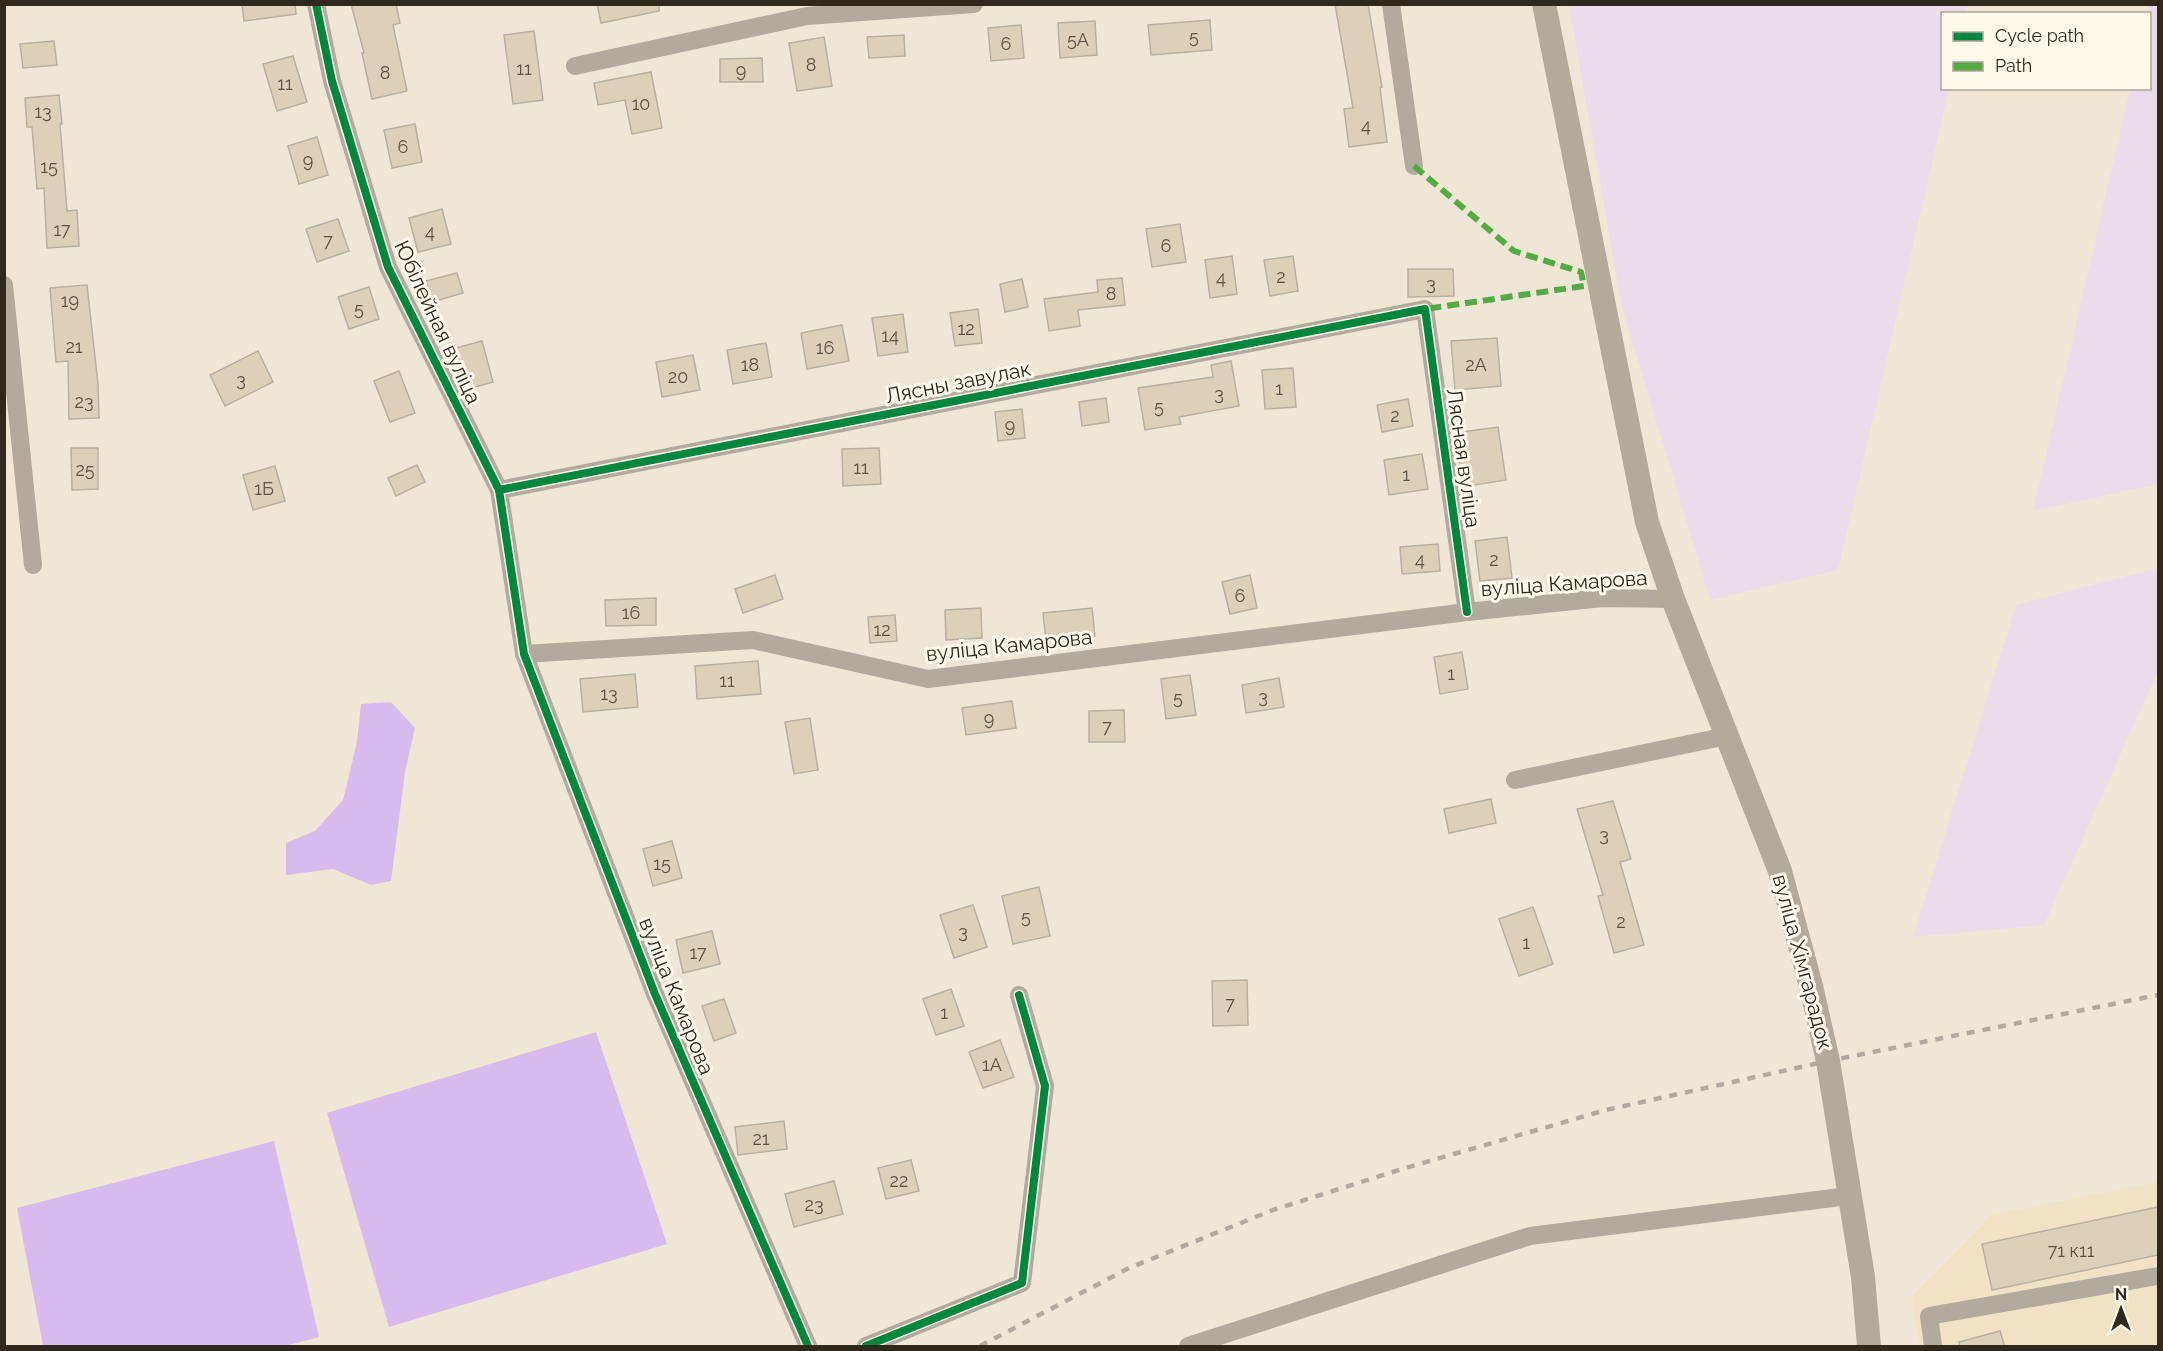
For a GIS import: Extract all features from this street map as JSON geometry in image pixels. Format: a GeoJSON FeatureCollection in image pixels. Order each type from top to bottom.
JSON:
{"type":"FeatureCollection","features":[{"type":"Feature","properties":{"kind":"main road","name":"вуліца Хімгарадок"},"geometry":{"type":"LineString","coordinates":[[1545,4],[1647,522],[1673,599],[1780,872],[1811,986],[1828,1061],[1863,1277],[1869,1347]]}},
{"type":"Feature","properties":{"kind":"street","name":"Юбілейная вуліца"},"geometry":{"type":"LineString","coordinates":[[316,4],[332,81],[388,267],[499,490],[524,654]]}},
{"type":"Feature","properties":{"kind":"street"},"geometry":{"type":"LineString","coordinates":[[575,66],[807,16],[974,4]]}},
{"type":"Feature","properties":{"kind":"street"},"geometry":{"type":"LineString","coordinates":[[1391,4],[1414,166]]}},
{"type":"Feature","properties":{"kind":"street"},"geometry":{"type":"LineString","coordinates":[[4,285],[33,565]]}},
{"type":"Feature","properties":{"kind":"street","name":"Лясны завулак"},"geometry":{"type":"LineString","coordinates":[[499,490],[1425,309]]}},
{"type":"Feature","properties":{"kind":"street","name":"Лясная вуліца"},"geometry":{"type":"LineString","coordinates":[[1425,309],[1467,612]]}},
{"type":"Feature","properties":{"kind":"street","name":"вуліца Камарова"},"geometry":{"type":"LineString","coordinates":[[808,1347],[654,994],[524,654],[753,639],[928,679],[1467,612],[1603,598],[1673,599]]}},
{"type":"Feature","properties":{"kind":"street"},"geometry":{"type":"LineString","coordinates":[[1515,780],[1727,736]]}},
{"type":"Feature","properties":{"kind":"street"},"geometry":{"type":"LineString","coordinates":[[866,1347],[1022,1283],[1045,1086],[1019,995]]}},
{"type":"Feature","properties":{"kind":"street"},"geometry":{"type":"LineString","coordinates":[[1188,1347],[1530,1236],[1849,1196]]}},
{"type":"Feature","properties":{"kind":"street"},"geometry":{"type":"LineString","coordinates":[[1933,1347],[1929,1316],[2158,1276]]}},
{"type":"Feature","properties":{"kind":"shaded area"},"geometry":{"type":"Polygon","coordinates":[[[1569,5],[1968,5],[1966,12],[1941,12],[1941,90],[1949,90],[1838,570],[1710,600],[1622,308],[1569,5]]]}},
{"type":"Feature","properties":{"kind":"shaded area"},"geometry":{"type":"Polygon","coordinates":[[[2149,5],[2158,5],[2158,484],[2033,511],[2130,90],[2151,90],[2151,12],[2147,12],[2149,5]]]}},
{"type":"Feature","properties":{"kind":"shaded area"},"geometry":{"type":"Polygon","coordinates":[[[2158,568],[2158,671],[2044,925],[1913,937],[2016,605],[2158,568]]]}},
{"type":"Feature","properties":{"kind":"shaded area"},"geometry":{"type":"Polygon","coordinates":[[[391,702],[415,728],[405,772],[391,881],[371,885],[333,869],[286,875],[286,843],[315,831],[343,800],[357,742],[361,704],[391,702]]]}},
{"type":"Feature","properties":{"kind":"shaded area"},"geometry":{"type":"Polygon","coordinates":[[[596,1032],[667,1244],[389,1327],[327,1113],[596,1032]]]}},
{"type":"Feature","properties":{"kind":"shaded area"},"geometry":{"type":"Polygon","coordinates":[[[274,1141],[319,1337],[285,1346],[43,1346],[17,1208],[274,1141]]]}},
{"type":"Feature","properties":{"kind":"shaded area"},"geometry":{"type":"Polygon","coordinates":[[[2158,1182],[2158,1346],[1919,1346],[1912,1296],[1992,1215],[2158,1182]]]}},
{"type":"Feature","properties":{"kind":"building"},"geometry":{"type":"Polygon","coordinates":[[[242,4],[295,4],[296,14],[244,21],[242,4]]]}},
{"type":"Feature","properties":{"kind":"building"},"geometry":{"type":"Polygon","coordinates":[[[351,4],[396,4],[400,23],[393,25],[407,91],[372,99],[362,53],[364,53],[351,4]]]}},
{"type":"Feature","properties":{"kind":"building"},"geometry":{"type":"Polygon","coordinates":[[[597,4],[659,4],[659,11],[601,23],[597,4]]]}},
{"type":"Feature","properties":{"kind":"building"},"geometry":{"type":"Polygon","coordinates":[[[1335,4],[1368,4],[1382,87],[1380,88],[1387,142],[1349,147],[1344,109],[1353,108],[1335,4]]]}},
{"type":"Feature","properties":{"kind":"building"},"geometry":{"type":"Polygon","coordinates":[[[1210,20],[1212,50],[1151,55],[1148,25],[1210,20]]]}},
{"type":"Feature","properties":{"kind":"building"},"geometry":{"type":"Polygon","coordinates":[[[1095,21],[1097,55],[1060,58],[1058,23],[1095,21]]]}},
{"type":"Feature","properties":{"kind":"building"},"geometry":{"type":"Polygon","coordinates":[[[1021,25],[1024,58],[991,61],[988,28],[1021,25]]]}},
{"type":"Feature","properties":{"kind":"building"},"geometry":{"type":"Polygon","coordinates":[[[534,31],[543,100],[513,104],[504,35],[534,31]]]}},
{"type":"Feature","properties":{"kind":"building"},"geometry":{"type":"Polygon","coordinates":[[[904,35],[905,56],[869,58],[867,37],[904,35]]]}},
{"type":"Feature","properties":{"kind":"building"},"geometry":{"type":"Polygon","coordinates":[[[824,37],[832,86],[797,91],[789,43],[824,37]]]}},
{"type":"Feature","properties":{"kind":"building"},"geometry":{"type":"Polygon","coordinates":[[[54,41],[57,65],[23,68],[20,44],[54,41]]]}},
{"type":"Feature","properties":{"kind":"building"},"geometry":{"type":"Polygon","coordinates":[[[293,56],[307,102],[277,111],[263,64],[293,56]]]}},
{"type":"Feature","properties":{"kind":"building"},"geometry":{"type":"Polygon","coordinates":[[[762,58],[763,82],[720,82],[720,59],[762,58]]]}},
{"type":"Feature","properties":{"kind":"building"},"geometry":{"type":"Polygon","coordinates":[[[651,72],[662,128],[632,134],[625,100],[598,105],[594,83],[651,72]]]}},
{"type":"Feature","properties":{"kind":"building"},"geometry":{"type":"Polygon","coordinates":[[[59,95],[67,211],[77,210],[79,246],[47,248],[44,188],[37,189],[32,127],[27,127],[25,98],[59,95]]]}},
{"type":"Feature","properties":{"kind":"building"},"geometry":{"type":"Polygon","coordinates":[[[415,124],[422,162],[392,168],[384,130],[415,124]]]}},
{"type":"Feature","properties":{"kind":"building"},"geometry":{"type":"Polygon","coordinates":[[[317,137],[328,175],[299,184],[288,146],[317,137]]]}},
{"type":"Feature","properties":{"kind":"building"},"geometry":{"type":"Polygon","coordinates":[[[442,209],[451,244],[418,252],[409,218],[442,209]]]}},
{"type":"Feature","properties":{"kind":"building"},"geometry":{"type":"Polygon","coordinates":[[[338,219],[349,251],[317,262],[306,229],[338,219]]]}},
{"type":"Feature","properties":{"kind":"building"},"geometry":{"type":"Polygon","coordinates":[[[1180,224],[1186,262],[1152,267],[1146,229],[1180,224]]]}},
{"type":"Feature","properties":{"kind":"building"},"geometry":{"type":"Polygon","coordinates":[[[1232,256],[1237,294],[1210,298],[1205,260],[1232,256]]]}},
{"type":"Feature","properties":{"kind":"building"},"geometry":{"type":"Polygon","coordinates":[[[1293,256],[1298,291],[1270,296],[1264,260],[1293,256]]]}},
{"type":"Feature","properties":{"kind":"building"},"geometry":{"type":"Polygon","coordinates":[[[1408,269],[1453,269],[1454,296],[1408,297],[1408,269]]]}},
{"type":"Feature","properties":{"kind":"building"},"geometry":{"type":"Polygon","coordinates":[[[457,273],[463,293],[432,302],[426,281],[457,273]]]}},
{"type":"Feature","properties":{"kind":"building"},"geometry":{"type":"Polygon","coordinates":[[[1122,278],[1125,305],[1078,310],[1080,326],[1049,331],[1044,299],[1098,292],[1097,280],[1122,278]]]}},
{"type":"Feature","properties":{"kind":"building"},"geometry":{"type":"Polygon","coordinates":[[[1022,279],[1028,307],[1005,312],[1000,284],[1022,279]]]}},
{"type":"Feature","properties":{"kind":"building"},"geometry":{"type":"Polygon","coordinates":[[[87,285],[98,384],[99,418],[69,419],[68,361],[56,362],[50,288],[87,285]]]}},
{"type":"Feature","properties":{"kind":"building"},"geometry":{"type":"Polygon","coordinates":[[[369,287],[379,319],[349,329],[338,297],[369,287]]]}},
{"type":"Feature","properties":{"kind":"building"},"geometry":{"type":"Polygon","coordinates":[[[978,309],[982,343],[955,346],[950,313],[978,309]]]}},
{"type":"Feature","properties":{"kind":"building"},"geometry":{"type":"Polygon","coordinates":[[[903,314],[908,352],[878,356],[872,318],[903,314]]]}},
{"type":"Feature","properties":{"kind":"building"},"geometry":{"type":"Polygon","coordinates":[[[842,325],[849,361],[807,369],[801,333],[842,325]]]}},
{"type":"Feature","properties":{"kind":"building"},"geometry":{"type":"Polygon","coordinates":[[[1497,338],[1501,386],[1455,390],[1451,341],[1497,338]]]}},
{"type":"Feature","properties":{"kind":"building"},"geometry":{"type":"Polygon","coordinates":[[[482,341],[493,382],[468,389],[456,348],[482,341]]]}},
{"type":"Feature","properties":{"kind":"building"},"geometry":{"type":"Polygon","coordinates":[[[766,343],[772,377],[733,384],[727,350],[766,343]]]}},
{"type":"Feature","properties":{"kind":"building"},"geometry":{"type":"Polygon","coordinates":[[[258,351],[273,382],[225,406],[210,375],[258,351]]]}},
{"type":"Feature","properties":{"kind":"building"},"geometry":{"type":"Polygon","coordinates":[[[693,355],[700,390],[662,397],[656,362],[693,355]]]}},
{"type":"Feature","properties":{"kind":"building"},"geometry":{"type":"Polygon","coordinates":[[[1231,361],[1239,406],[1179,417],[1181,424],[1145,430],[1138,388],[1213,377],[1211,365],[1231,361]]]}},
{"type":"Feature","properties":{"kind":"building"},"geometry":{"type":"Polygon","coordinates":[[[1293,368],[1296,407],[1265,409],[1262,370],[1293,368]]]}},
{"type":"Feature","properties":{"kind":"building"},"geometry":{"type":"Polygon","coordinates":[[[399,371],[415,413],[390,422],[374,381],[399,371]]]}},
{"type":"Feature","properties":{"kind":"building"},"geometry":{"type":"Polygon","coordinates":[[[1106,398],[1109,422],[1082,426],[1079,402],[1106,398]]]}},
{"type":"Feature","properties":{"kind":"building"},"geometry":{"type":"Polygon","coordinates":[[[1408,399],[1413,426],[1382,432],[1377,405],[1408,399]]]}},
{"type":"Feature","properties":{"kind":"building"},"geometry":{"type":"Polygon","coordinates":[[[1022,409],[1025,438],[998,441],[995,412],[1022,409]]]}},
{"type":"Feature","properties":{"kind":"building"},"geometry":{"type":"Polygon","coordinates":[[[1498,427],[1506,480],[1463,487],[1455,433],[1498,427]]]}},
{"type":"Feature","properties":{"kind":"building"},"geometry":{"type":"Polygon","coordinates":[[[71,448],[98,448],[98,489],[72,490],[71,448]]]}},
{"type":"Feature","properties":{"kind":"building"},"geometry":{"type":"Polygon","coordinates":[[[879,448],[881,484],[843,486],[842,449],[879,448]]]}},
{"type":"Feature","properties":{"kind":"building"},"geometry":{"type":"Polygon","coordinates":[[[1422,454],[1428,489],[1389,495],[1384,460],[1422,454]]]}},
{"type":"Feature","properties":{"kind":"building"},"geometry":{"type":"Polygon","coordinates":[[[417,465],[425,482],[396,496],[388,478],[417,465]]]}},
{"type":"Feature","properties":{"kind":"building"},"geometry":{"type":"Polygon","coordinates":[[[275,466],[285,501],[253,510],[243,475],[275,466]]]}},
{"type":"Feature","properties":{"kind":"building"},"geometry":{"type":"Polygon","coordinates":[[[1507,537],[1512,578],[1480,581],[1475,541],[1507,537]]]}},
{"type":"Feature","properties":{"kind":"building"},"geometry":{"type":"Polygon","coordinates":[[[1438,544],[1440,571],[1402,574],[1400,547],[1438,544]]]}},
{"type":"Feature","properties":{"kind":"building"},"geometry":{"type":"Polygon","coordinates":[[[775,575],[783,599],[743,613],[735,589],[775,575]]]}},
{"type":"Feature","properties":{"kind":"building"},"geometry":{"type":"Polygon","coordinates":[[[1250,575],[1257,608],[1230,614],[1222,582],[1250,575]]]}},
{"type":"Feature","properties":{"kind":"building"},"geometry":{"type":"Polygon","coordinates":[[[656,598],[656,625],[606,626],[605,600],[656,598]]]}},
{"type":"Feature","properties":{"kind":"building"},"geometry":{"type":"Polygon","coordinates":[[[981,608],[982,638],[946,640],[945,610],[981,608]]]}},
{"type":"Feature","properties":{"kind":"building"},"geometry":{"type":"Polygon","coordinates":[[[1092,608],[1095,636],[1046,641],[1043,613],[1092,608]]]}},
{"type":"Feature","properties":{"kind":"building"},"geometry":{"type":"Polygon","coordinates":[[[895,615],[897,641],[870,643],[868,617],[895,615]]]}},
{"type":"Feature","properties":{"kind":"building"},"geometry":{"type":"Polygon","coordinates":[[[1462,652],[1468,689],[1440,694],[1434,657],[1462,652]]]}},
{"type":"Feature","properties":{"kind":"building"},"geometry":{"type":"Polygon","coordinates":[[[758,661],[761,694],[697,699],[695,666],[758,661]]]}},
{"type":"Feature","properties":{"kind":"building"},"geometry":{"type":"Polygon","coordinates":[[[635,674],[638,707],[583,712],[580,679],[635,674]]]}},
{"type":"Feature","properties":{"kind":"building"},"geometry":{"type":"Polygon","coordinates":[[[1190,675],[1196,715],[1166,719],[1161,679],[1190,675]]]}},
{"type":"Feature","properties":{"kind":"building"},"geometry":{"type":"Polygon","coordinates":[[[1279,678],[1284,707],[1246,713],[1242,685],[1279,678]]]}},
{"type":"Feature","properties":{"kind":"building"},"geometry":{"type":"Polygon","coordinates":[[[1012,701],[1016,728],[966,735],[962,708],[1012,701]]]}},
{"type":"Feature","properties":{"kind":"building"},"geometry":{"type":"Polygon","coordinates":[[[1124,710],[1125,742],[1089,742],[1089,711],[1124,710]]]}},
{"type":"Feature","properties":{"kind":"building"},"geometry":{"type":"Polygon","coordinates":[[[810,718],[818,770],[794,774],[785,722],[810,718]]]}},
{"type":"Feature","properties":{"kind":"building"},"geometry":{"type":"Polygon","coordinates":[[[1491,799],[1496,823],[1449,833],[1444,809],[1491,799]]]}},
{"type":"Feature","properties":{"kind":"building"},"geometry":{"type":"Polygon","coordinates":[[[1613,801],[1631,859],[1620,862],[1644,945],[1614,953],[1598,896],[1603,895],[1577,809],[1613,801]]]}},
{"type":"Feature","properties":{"kind":"building"},"geometry":{"type":"Polygon","coordinates":[[[672,841],[682,878],[653,886],[643,849],[672,841]]]}},
{"type":"Feature","properties":{"kind":"building"},"geometry":{"type":"Polygon","coordinates":[[[1039,887],[1050,936],[1013,944],[1002,896],[1039,887]]]}},
{"type":"Feature","properties":{"kind":"building"},"geometry":{"type":"Polygon","coordinates":[[[973,905],[987,947],[954,958],[940,915],[973,905]]]}},
{"type":"Feature","properties":{"kind":"building"},"geometry":{"type":"Polygon","coordinates":[[[1533,907],[1553,964],[1519,976],[1499,919],[1533,907]]]}},
{"type":"Feature","properties":{"kind":"building"},"geometry":{"type":"Polygon","coordinates":[[[712,931],[720,964],[683,973],[676,940],[712,931]]]}},
{"type":"Feature","properties":{"kind":"building"},"geometry":{"type":"Polygon","coordinates":[[[1247,980],[1248,1025],[1213,1026],[1212,981],[1247,980]]]}},
{"type":"Feature","properties":{"kind":"building"},"geometry":{"type":"Polygon","coordinates":[[[951,989],[964,1026],[936,1035],[923,999],[951,989]]]}},
{"type":"Feature","properties":{"kind":"building"},"geometry":{"type":"Polygon","coordinates":[[[724,999],[736,1033],[714,1041],[702,1006],[724,999]]]}},
{"type":"Feature","properties":{"kind":"building"},"geometry":{"type":"Polygon","coordinates":[[[1000,1040],[1014,1077],[983,1088],[969,1052],[1000,1040]]]}},
{"type":"Feature","properties":{"kind":"building"},"geometry":{"type":"Polygon","coordinates":[[[784,1121],[787,1149],[738,1155],[735,1127],[784,1121]]]}},
{"type":"Feature","properties":{"kind":"building"},"geometry":{"type":"Polygon","coordinates":[[[911,1160],[919,1191],[886,1199],[878,1168],[911,1160]]]}},
{"type":"Feature","properties":{"kind":"building"},"geometry":{"type":"Polygon","coordinates":[[[834,1181],[843,1214],[794,1227],[785,1194],[834,1181]]]}},
{"type":"Feature","properties":{"kind":"building"},"geometry":{"type":"Polygon","coordinates":[[[2158,1207],[2158,1255],[1992,1290],[1982,1244],[2158,1207]]]}},
{"type":"Feature","properties":{"kind":"building"},"geometry":{"type":"Polygon","coordinates":[[[2000,1331],[2005,1347],[1960,1347],[1959,1342],[2000,1331]]]}},
{"type":"Feature","properties":{"kind":"railway"},"geometry":{"type":"LineString","coordinates":[[980,1346],[1129,1268],[1273,1210],[1402,1169],[1606,1110],[1828,1061],[2158,995]]}},
{"type":"Feature","properties":{"kind":"marked path"},"geometry":{"type":"LineString","coordinates":[[1414,166],[1514,251],[1581,272],[1584,286],[1425,309]]}},
{"type":"Feature","properties":{"kind":"cycle path"},"geometry":{"type":"LineString","coordinates":[[316,4],[332,81],[388,267],[499,490],[524,654],[655,994],[808,1346]]}},
{"type":"Feature","properties":{"kind":"cycle path"},"geometry":{"type":"LineString","coordinates":[[499,490],[1425,309],[1467,612]]}},
{"type":"Feature","properties":{"kind":"cycle path"},"geometry":{"type":"LineString","coordinates":[[866,1346],[1022,1283],[1045,1086],[1019,995]]}}]}
